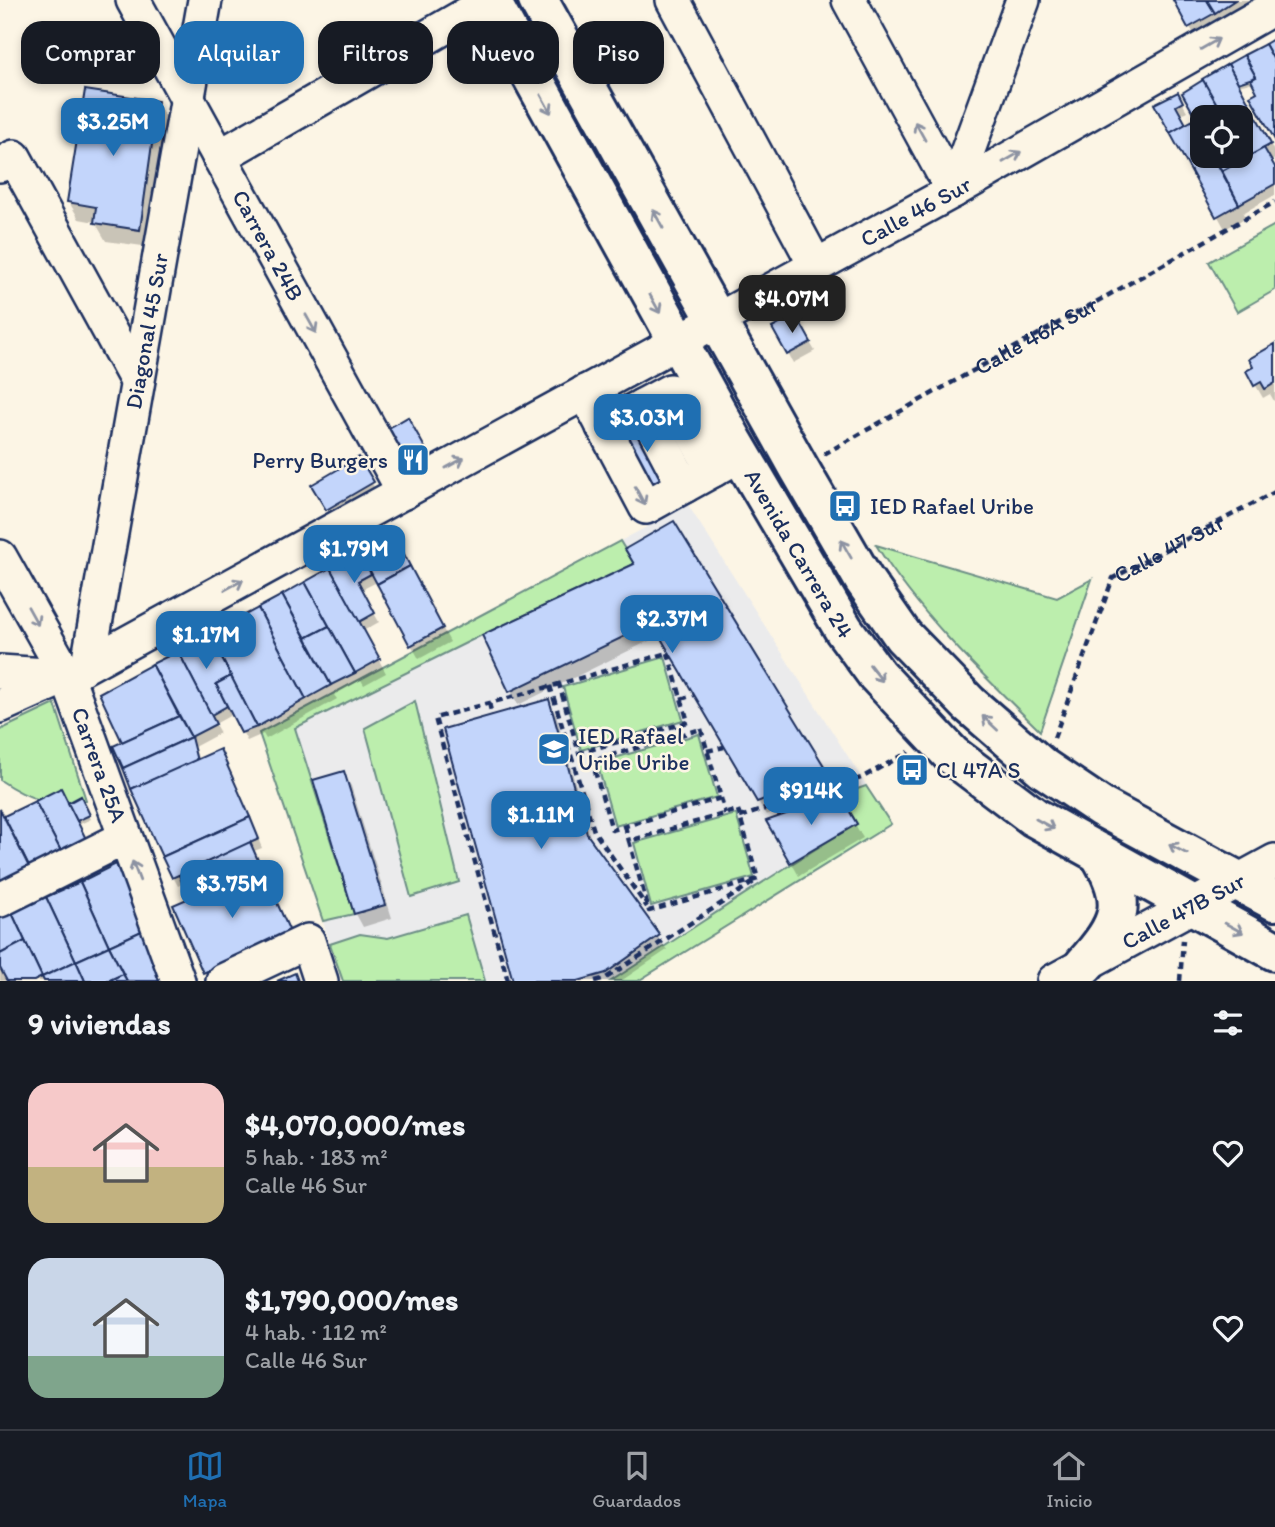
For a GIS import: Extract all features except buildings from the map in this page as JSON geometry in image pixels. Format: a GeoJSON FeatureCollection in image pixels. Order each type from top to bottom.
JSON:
{"type":"FeatureCollection","features":[{"type":"Feature","properties":{"kind":"main road","name":"Avenida Carrera 24"},"geometry":{"type":"LineString","coordinates":[[538,0],[799,468],[882,608],[913,646],[1006,738],[1070,788],[1275,901]]}},
{"type":"Feature","properties":{"kind":"main road","name":"Avenida Carrera 24"},"geometry":{"type":"LineString","coordinates":[[490,1],[677,342],[727,462],[844,630],[912,716],[952,755],[998,793],[1099,853],[1188,923],[1275,951]]}},
{"type":"Feature","properties":{"kind":"main road"},"geometry":{"type":"LineString","coordinates":[[1069,973],[1110,934],[1119,912],[1116,887],[1099,853]]}},
{"type":"Feature","properties":{"kind":"street","name":"Carrera 24B"},"geometry":{"type":"LineString","coordinates":[[132,0],[404,492]]}},
{"type":"Feature","properties":{"kind":"street","name":"Diagonal 45 Sur"},"geometry":{"type":"LineString","coordinates":[[78,670],[137,381],[205,0]]}},
{"type":"Feature","properties":{"kind":"street"},"geometry":{"type":"LineString","coordinates":[[673,0],[816,266]]}},
{"type":"Feature","properties":{"kind":"street"},"geometry":{"type":"LineString","coordinates":[[849,0],[953,191]]}},
{"type":"Feature","properties":{"kind":"street"},"geometry":{"type":"LineString","coordinates":[[953,191],[1023,0]]}},
{"type":"Feature","properties":{"kind":"street"},"geometry":{"type":"LineString","coordinates":[[219,157],[490,1]]}},
{"type":"Feature","properties":{"kind":"street","name":"Calle 46 Sur"},"geometry":{"type":"LineString","coordinates":[[0,706],[78,670],[585,393],[953,191],[1275,7]]}},
{"type":"Feature","properties":{"kind":"street"},"geometry":{"type":"LineString","coordinates":[[7,161],[137,381]]}},
{"type":"Feature","properties":{"kind":"street"},"geometry":{"type":"LineString","coordinates":[[585,393],[603,427],[646,507],[727,462],[670,391],[603,427]]}},
{"type":"Feature","properties":{"kind":"street"},"geometry":{"type":"LineString","coordinates":[[642,406],[684,486]]}},
{"type":"Feature","properties":{"kind":"street","name":"Carrera 25A"},"geometry":{"type":"LineString","coordinates":[[0,557],[78,670],[124,838],[178,981]]}},
{"type":"Feature","properties":{"kind":"street"},"geometry":{"type":"LineString","coordinates":[[0,672],[78,670]]}},
{"type":"Feature","properties":{"kind":"street"},"geometry":{"type":"LineString","coordinates":[[0,900],[124,838]]}},
{"type":"Feature","properties":{"kind":"street","name":"Calle 47B Sur"},"geometry":{"type":"LineString","coordinates":[[1069,973],[1188,923],[1238,881],[1275,861]]}},
{"type":"Feature","properties":{"kind":"street"},"geometry":{"type":"LineString","coordinates":[[223,981],[308,941],[321,981]]}},
{"type":"Feature","properties":{"kind":"path","name":"Calle 46A Sur"},"geometry":{"type":"LineString","coordinates":[[799,468],[1275,202]]}},
{"type":"Feature","properties":{"kind":"path","name":"Calle 47 Sur"},"geometry":{"type":"LineString","coordinates":[[1050,749],[1112,578],[1275,492]]}},
{"type":"Feature","properties":{"kind":"path"},"geometry":{"type":"LineString","coordinates":[[508,981],[435,718],[668,653],[691,732]]}},
{"type":"Feature","properties":{"kind":"path"},"geometry":{"type":"LineString","coordinates":[[559,684],[579,753],[688,722]]}},
{"type":"Feature","properties":{"kind":"path"},"geometry":{"type":"LineString","coordinates":[[551,686],[594,831],[649,911]]}},
{"type":"Feature","properties":{"kind":"path"},"geometry":{"type":"LineString","coordinates":[[681,699],[694,695]]}},
{"type":"Feature","properties":{"kind":"path"},"geometry":{"type":"LineString","coordinates":[[489,703],[492,715]]}},
{"type":"Feature","properties":{"kind":"path"},"geometry":{"type":"LineString","coordinates":[[592,761],[701,729],[725,814]]}},
{"type":"Feature","properties":{"kind":"path"},"geometry":{"type":"LineString","coordinates":[[707,751],[724,747]]}},
{"type":"Feature","properties":{"kind":"path"},"geometry":{"type":"LineString","coordinates":[[589,750],[612,830],[721,798]]}},
{"type":"Feature","properties":{"kind":"path"},"geometry":{"type":"LineString","coordinates":[[740,817],[861,778],[909,752]]}},
{"type":"Feature","properties":{"kind":"path"},"geometry":{"type":"LineString","coordinates":[[629,841],[738,810],[758,879]]}},
{"type":"Feature","properties":{"kind":"path"},"geometry":{"type":"LineString","coordinates":[[625,827],[649,911]]}},
{"type":"Feature","properties":{"kind":"path"},"geometry":{"type":"LineString","coordinates":[[649,911],[758,879]]}},
{"type":"Feature","properties":{"kind":"path"},"geometry":{"type":"LineString","coordinates":[[595,981],[606,978],[758,879]]}},
{"type":"Feature","properties":{"kind":"path"},"geometry":{"type":"LineString","coordinates":[[1180,981],[1188,923]]}},
{"type":"Feature","properties":{"kind":"shaded area","name":"IED Rafael Uribe Uribe"},"geometry":{"type":"Polygon","coordinates":[[[688,505],[891,824],[638,981],[343,981],[259,733],[688,505]]]}},
{"type":"Feature","properties":{"kind":"green space"},"geometry":{"type":"Polygon","coordinates":[[[1275,225],[1275,290],[1237,312],[1209,262],[1275,225]]]}},
{"type":"Feature","properties":{"kind":"green space"},"geometry":{"type":"Polygon","coordinates":[[[620,541],[634,564],[482,635],[295,728],[354,914],[323,921],[259,733],[620,541]]]}},
{"type":"Feature","properties":{"kind":"green space"},"geometry":{"type":"Polygon","coordinates":[[[876,545],[1057,598],[1092,579],[1040,731],[932,620],[876,545]]]}},
{"type":"Feature","properties":{"kind":"green space"},"geometry":{"type":"Polygon","coordinates":[[[665,657],[683,720],[581,750],[563,687],[665,657]]]}},
{"type":"Feature","properties":{"kind":"green space"},"geometry":{"type":"Polygon","coordinates":[[[415,701],[459,882],[411,897],[365,728],[415,701]]]}},
{"type":"Feature","properties":{"kind":"green space"},"geometry":{"type":"Polygon","coordinates":[[[55,704],[86,800],[62,803],[41,800],[0,780],[0,730],[55,704]]]}},
{"type":"Feature","properties":{"kind":"green space"},"geometry":{"type":"Polygon","coordinates":[[[699,734],[717,797],[615,826],[597,763],[699,734]]]}},
{"type":"Feature","properties":{"kind":"green space"},"geometry":{"type":"Polygon","coordinates":[[[866,786],[891,824],[638,981],[611,981],[857,824],[840,795],[866,786]]]}},
{"type":"Feature","properties":{"kind":"green space"},"geometry":{"type":"Polygon","coordinates":[[[736,814],[754,877],[651,906],[634,843],[736,814]]]}},
{"type":"Feature","properties":{"kind":"green space"},"geometry":{"type":"Polygon","coordinates":[[[466,915],[485,981],[343,981],[330,944],[360,934],[388,938],[466,915]]]}},
{"type":"Feature","properties":{"kind":"place","name":"Perry Burgers"},"geometry":{"type":"Point","coordinates":[413,460]}},
{"type":"Feature","properties":{"kind":"place","name":"IED Rafael Uribe"},"geometry":{"type":"Point","coordinates":[845,506]}},
{"type":"Feature","properties":{"kind":"place","name":"IED Rafael Uribe Uribe"},"geometry":{"type":"Point","coordinates":[554,749]}},
{"type":"Feature","properties":{"kind":"place","name":"Cl 47A S"},"geometry":{"type":"Point","coordinates":[912,770]}}]}
